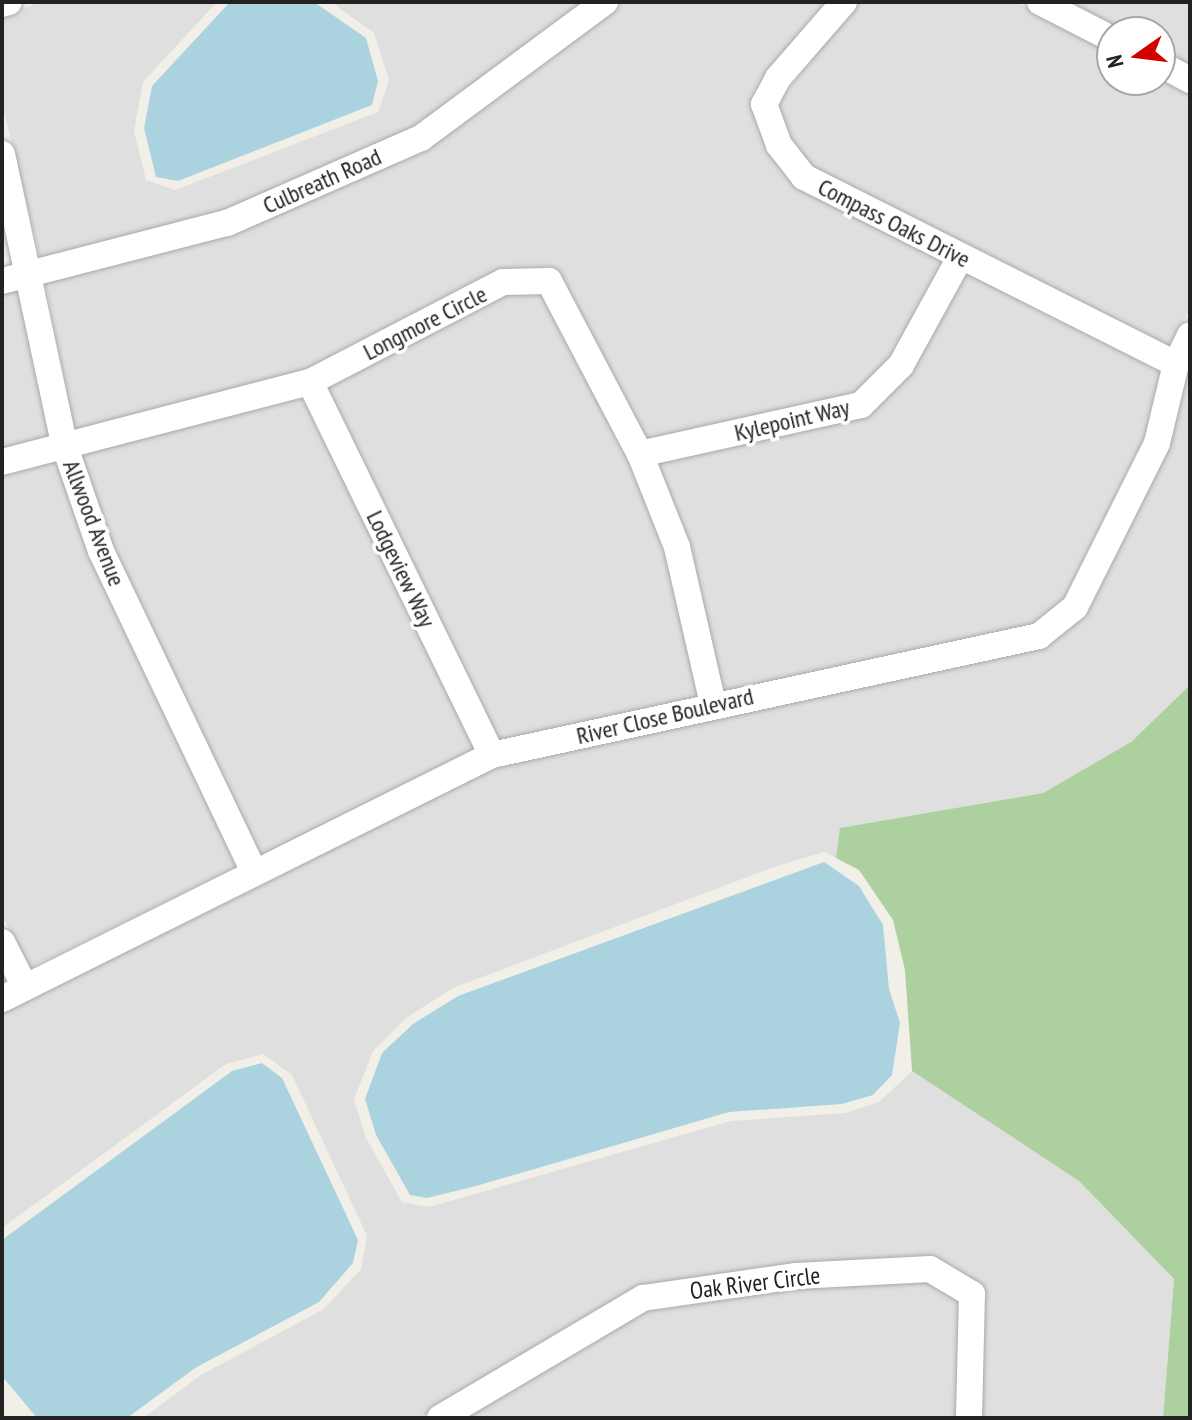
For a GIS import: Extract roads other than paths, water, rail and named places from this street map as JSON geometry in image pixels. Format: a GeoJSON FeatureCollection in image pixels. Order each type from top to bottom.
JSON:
{"type":"FeatureCollection","features":[{"type":"Feature","properties":{"kind":"street"},"geometry":{"type":"LineString","coordinates":[[2,4],[9,2]]}},
{"type":"Feature","properties":{"kind":"street","name":"Culbreath Road"},"geometry":{"type":"LineString","coordinates":[[2,281],[227,223],[421,138],[605,2]]}},
{"type":"Feature","properties":{"kind":"street","name":"Compass Oaks Drive"},"geometry":{"type":"LineString","coordinates":[[844,2],[778,78],[764,104],[779,145],[804,177],[1176,364]]}},
{"type":"Feature","properties":{"kind":"street"},"geometry":{"type":"LineString","coordinates":[[1040,2],[1096,31]]}},
{"type":"Feature","properties":{"kind":"street","name":"Allwood Avenue"},"geometry":{"type":"LineString","coordinates":[[2,154],[32,273],[65,447],[101,551],[253,870]]}},
{"type":"Feature","properties":{"kind":"street","name":"Kylepoint Way"},"geometry":{"type":"LineString","coordinates":[[640,454],[861,405],[901,365],[961,256]]}},
{"type":"Feature","properties":{"kind":"street","name":"Longmore Circle"},"geometry":{"type":"LineString","coordinates":[[2,462],[310,382],[503,282],[549,281],[640,454],[677,547],[713,704]]}},
{"type":"Feature","properties":{"kind":"street","name":"River Close Boulevard"},"geometry":{"type":"LineString","coordinates":[[12,991],[492,755],[713,704],[1039,636],[1075,607],[1157,443],[1176,364],[1190,335]]}},
{"type":"Feature","properties":{"kind":"street","name":"Lodgeview Way"},"geometry":{"type":"LineString","coordinates":[[310,382],[492,755]]}},
{"type":"Feature","properties":{"kind":"street"},"geometry":{"type":"LineString","coordinates":[[2,942],[12,991]]}},
{"type":"Feature","properties":{"kind":"street","name":"Oak River Circle"},"geometry":{"type":"LineString","coordinates":[[440,1418],[643,1298],[796,1276],[930,1269],[972,1294],[969,1418]]}},
{"type":"Feature","properties":{"kind":"water"},"geometry":{"type":"Polygon","coordinates":[[[230,2],[314,2],[366,38],[378,81],[372,105],[178,181],[156,177],[144,128],[152,86],[230,2]]]}},
{"type":"Feature","properties":{"kind":"water"},"geometry":{"type":"Polygon","coordinates":[[[824,862],[859,886],[883,925],[889,989],[900,1023],[892,1075],[873,1095],[842,1104],[729,1112],[476,1186],[427,1198],[410,1195],[376,1135],[365,1099],[382,1053],[413,1024],[458,996],[824,862]]]}},
{"type":"Feature","properties":{"kind":"water"},"geometry":{"type":"Polygon","coordinates":[[[262,1063],[282,1078],[358,1240],[353,1263],[319,1302],[195,1368],[127,1418],[37,1418],[2,1376],[2,1240],[232,1071],[262,1063]]]}}]}
